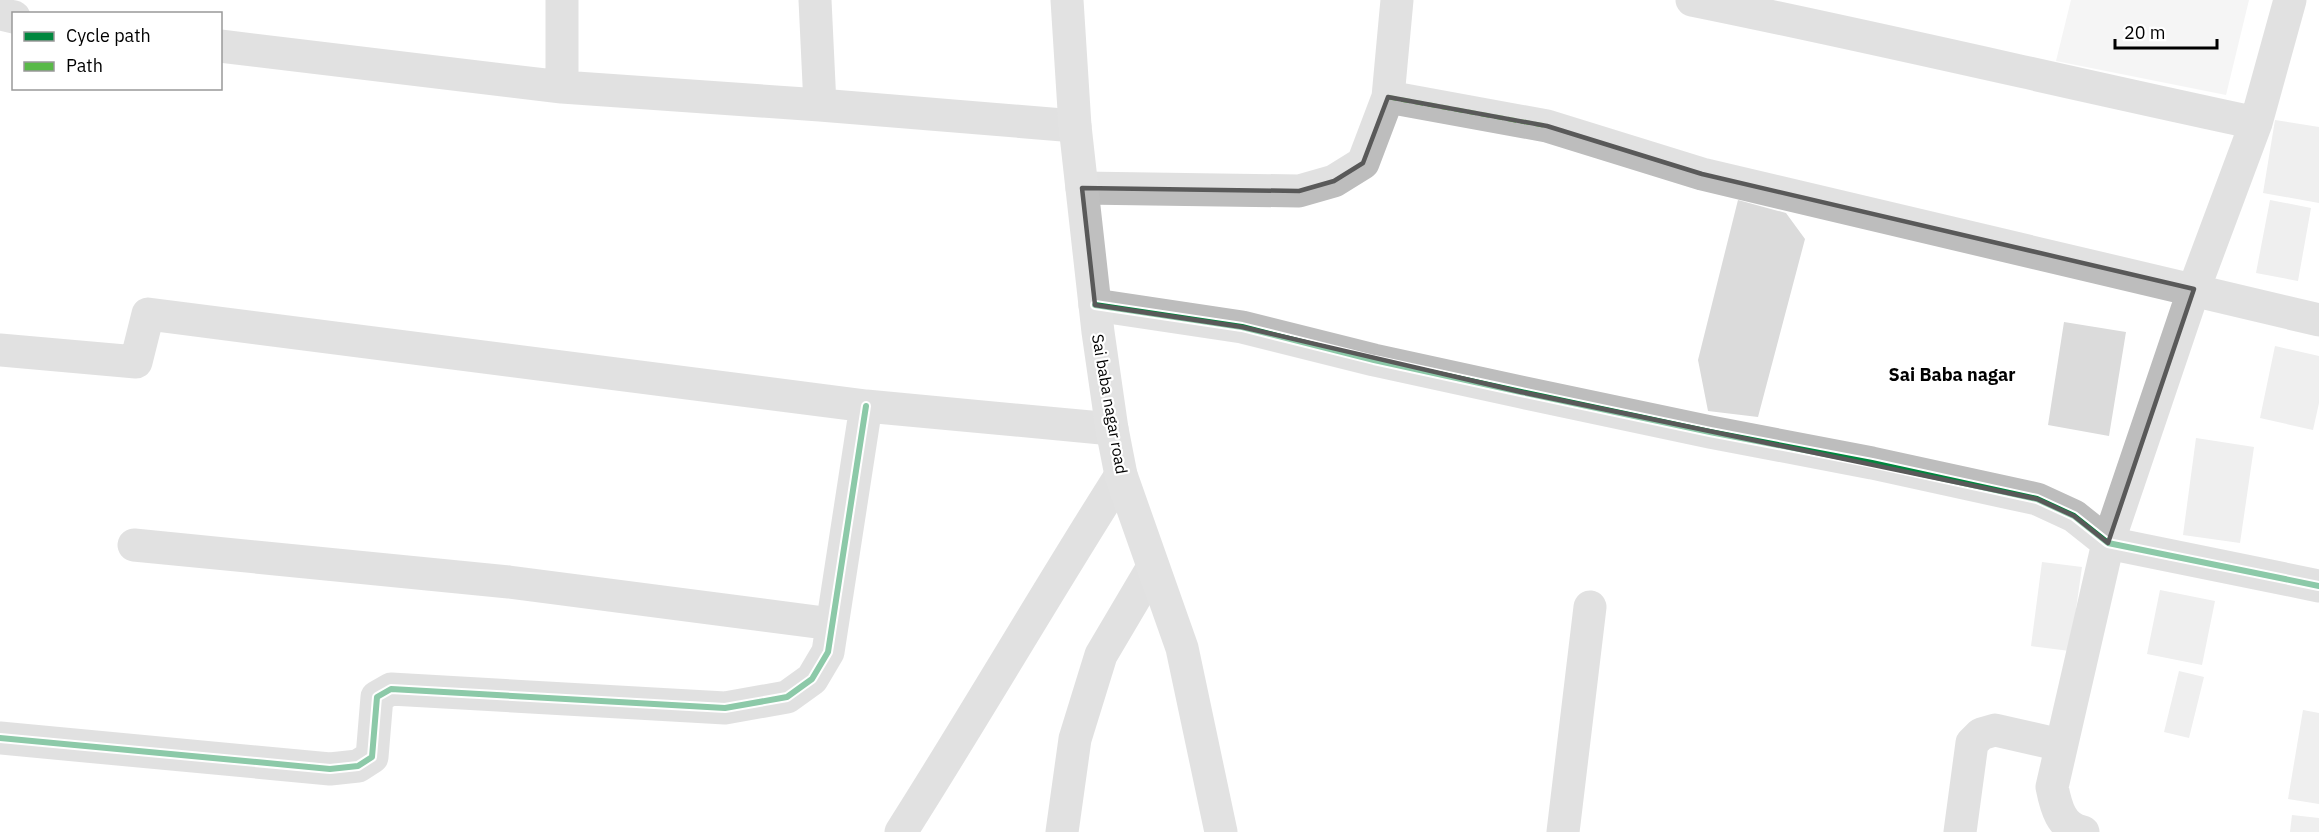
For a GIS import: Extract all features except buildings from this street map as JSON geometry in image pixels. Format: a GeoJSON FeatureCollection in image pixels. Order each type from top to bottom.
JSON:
{"type":"FeatureCollection","features":[{"type":"Feature","properties":{"kind":"main road","name":"Sai baba nagar road"},"geometry":{"type":"LineString","coordinates":[[1067,0],[1075,126],[1095,305],[1112,429],[1121,475],[1182,648],[1221,832]]}},
{"type":"Feature","properties":{"kind":"street"},"geometry":{"type":"LineString","coordinates":[[562,0],[562,87]]}},
{"type":"Feature","properties":{"kind":"street"},"geometry":{"type":"LineString","coordinates":[[815,0],[820,105]]}},
{"type":"Feature","properties":{"kind":"street"},"geometry":{"type":"LineString","coordinates":[[1082,188],[1299,191],[1334,181],[1363,163],[1388,97],[1397,0]]}},
{"type":"Feature","properties":{"kind":"street"},"geometry":{"type":"LineString","coordinates":[[1692,0],[2256,123]]}},
{"type":"Feature","properties":{"kind":"street"},"geometry":{"type":"LineString","coordinates":[[2083,832],[2071,830],[2056,806],[2052,787],[2108,543],[2194,289],[2256,123],[2290,0]]}},
{"type":"Feature","properties":{"kind":"street"},"geometry":{"type":"LineString","coordinates":[[222,46],[562,87],[1075,126]]}},
{"type":"Feature","properties":{"kind":"street"},"geometry":{"type":"LineString","coordinates":[[1388,97],[1547,126],[1702,174],[2319,320]]}},
{"type":"Feature","properties":{"kind":"street"},"geometry":{"type":"LineString","coordinates":[[1095,305],[1242,327],[1374,360],[1509,390],[1872,463],[2037,499],[2074,516],[2108,543],[2319,586]]}},
{"type":"Feature","properties":{"kind":"street"},"geometry":{"type":"LineString","coordinates":[[0,350],[136,362],[148,314],[866,406],[1112,429]]}},
{"type":"Feature","properties":{"kind":"street"},"geometry":{"type":"LineString","coordinates":[[0,738],[330,769],[357,766],[372,757],[377,697],[391,689],[725,708],[787,697],[812,679],[828,652],[866,406]]}},
{"type":"Feature","properties":{"kind":"street"},"geometry":{"type":"LineString","coordinates":[[901,832],[949,757],[1055,578],[1121,475]]}},
{"type":"Feature","properties":{"kind":"street"},"geometry":{"type":"LineString","coordinates":[[134,545],[508,582],[832,624]]}},
{"type":"Feature","properties":{"kind":"street"},"geometry":{"type":"LineString","coordinates":[[1062,832],[1075,739],[1101,655],[1153,567]]}},
{"type":"Feature","properties":{"kind":"street"},"geometry":{"type":"LineString","coordinates":[[1563,832],[1590,607]]}},
{"type":"Feature","properties":{"kind":"street"},"geometry":{"type":"LineString","coordinates":[[1960,832],[1972,743],[1981,734],[1995,730],[2061,745]]}},
{"type":"Feature","properties":{"kind":"highlighted area"},"geometry":{"type":"Polygon","coordinates":[[[1388,97],[1547,126],[1702,174],[2194,289],[2108,543],[2074,516],[2037,499],[1521,392],[1242,327],[1095,305],[1082,188],[1299,191],[1334,181],[1363,163],[1388,97]]]}},
{"type":"Feature","properties":{"kind":"shaded area"},"geometry":{"type":"Polygon","coordinates":[[[2071,0],[2249,0],[2226,95],[2056,61],[2071,0]]]}},
{"type":"Feature","properties":{"kind":"marked path"},"geometry":{"type":"LineString","coordinates":[[1388,97],[1547,126]]}},
{"type":"Feature","properties":{"kind":"cycle path"},"geometry":{"type":"LineString","coordinates":[[1095,305],[1242,327],[1374,360],[1521,392],[2037,499],[2074,516],[2108,543],[2319,586]]}},
{"type":"Feature","properties":{"kind":"cycle path"},"geometry":{"type":"LineString","coordinates":[[0,738],[330,769],[358,766],[372,757],[377,697],[391,689],[725,708],[787,697],[812,679],[828,652],[866,406]]}},
{"type":"Feature","properties":{"kind":"district","name":"Sai Baba nagar"},"geometry":{"type":"Point","coordinates":[1952,374]}}]}
